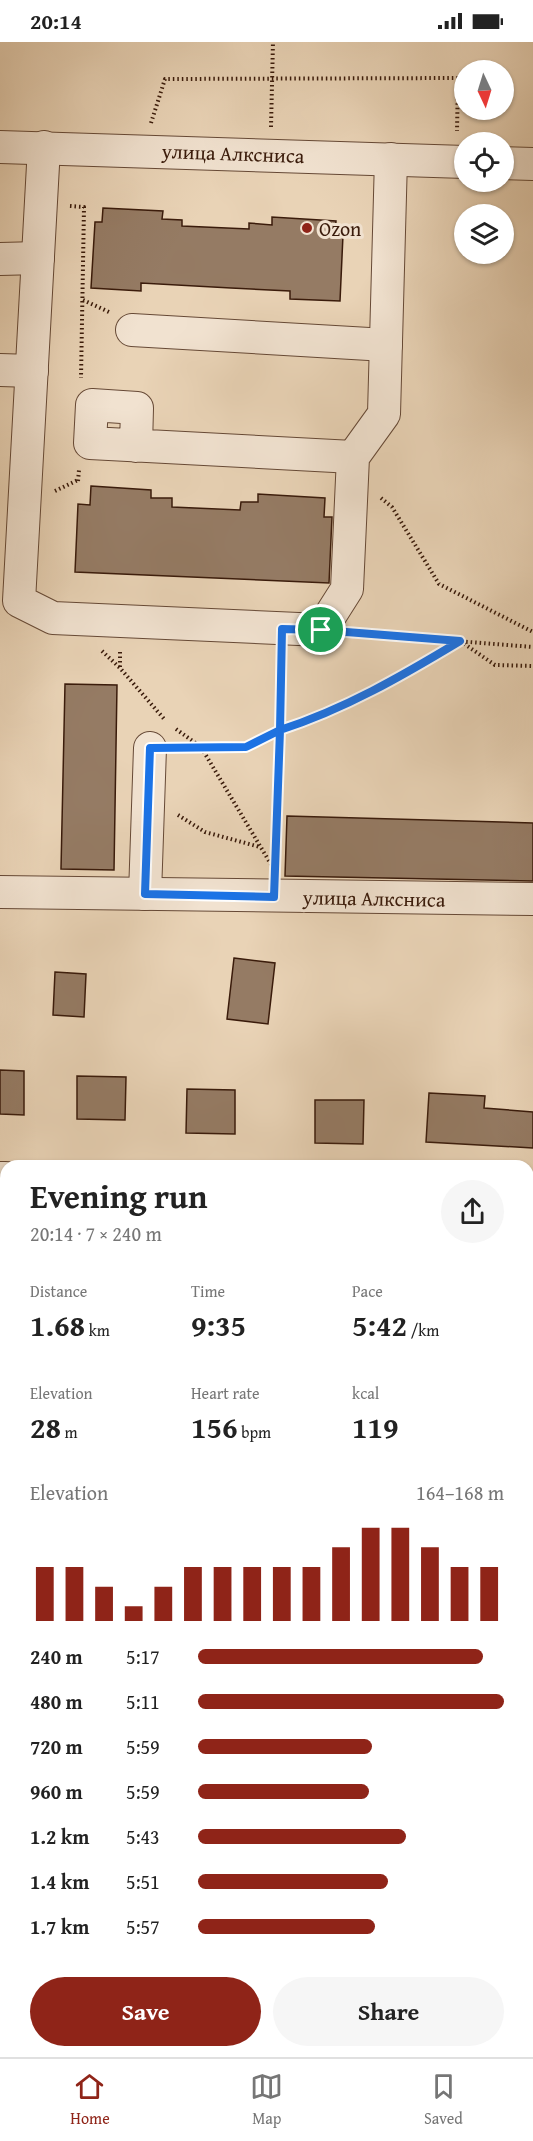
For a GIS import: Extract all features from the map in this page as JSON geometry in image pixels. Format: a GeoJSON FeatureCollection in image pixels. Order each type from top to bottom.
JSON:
{"type":"FeatureCollection","features":[{"type":"Feature","properties":{"kind":"street","name":"улица Алксниса"},"geometry":{"type":"LineString","coordinates":[[0,147],[126,149],[454,162]]}},
{"type":"Feature","properties":{"kind":"street"},"geometry":{"type":"LineString","coordinates":[[44,147],[32,370],[13,455],[24,504],[19,601],[53,618],[282,629],[321,630],[347,589],[352,466],[384,414],[390,159]]}},
{"type":"Feature","properties":{"kind":"street"},"geometry":{"type":"LineString","coordinates":[[514,163],[533,164]]}},
{"type":"Feature","properties":{"kind":"street"},"geometry":{"type":"LineString","coordinates":[[0,259],[38,258]]}},
{"type":"Feature","properties":{"kind":"street"},"geometry":{"type":"LineString","coordinates":[[132,330],[386,345]]}},
{"type":"Feature","properties":{"kind":"street"},"geometry":{"type":"LineString","coordinates":[[0,370],[32,370]]}},
{"type":"Feature","properties":{"kind":"street"},"geometry":{"type":"LineString","coordinates":[[85,451],[135,446],[352,466]]}},
{"type":"Feature","properties":{"kind":"street"},"geometry":{"type":"LineString","coordinates":[[145,894],[150,748]]}},
{"type":"Feature","properties":{"kind":"street","name":"улица Алксниса"},"geometry":{"type":"LineString","coordinates":[[0,892],[533,900]]}},
{"type":"Feature","properties":{"kind":"path"},"geometry":{"type":"LineString","coordinates":[[271,154],[273,42]]}},
{"type":"Feature","properties":{"kind":"path"},"geometry":{"type":"LineString","coordinates":[[126,149],[150,124],[165,79],[458,78],[459,132]]}},
{"type":"Feature","properties":{"kind":"path"},"geometry":{"type":"LineString","coordinates":[[41,203],[84,207],[81,379]]}},
{"type":"Feature","properties":{"kind":"path"},"geometry":{"type":"LineString","coordinates":[[78,481],[85,451]]}},
{"type":"Feature","properties":{"kind":"path"},"geometry":{"type":"LineString","coordinates":[[78,481],[85,451]]}},
{"type":"Feature","properties":{"kind":"path"},"geometry":{"type":"LineString","coordinates":[[352,466],[392,507],[440,584],[533,632]]}},
{"type":"Feature","properties":{"kind":"path"},"geometry":{"type":"LineString","coordinates":[[24,504],[78,481]]}},
{"type":"Feature","properties":{"kind":"path"},"geometry":{"type":"LineString","coordinates":[[274,897],[282,629]]}},
{"type":"Feature","properties":{"kind":"path"},"geometry":{"type":"LineString","coordinates":[[321,630],[533,647]]}},
{"type":"Feature","properties":{"kind":"path"},"geometry":{"type":"LineString","coordinates":[[150,748],[246,747],[280,730],[302,723],[384,687],[460,641]]}},
{"type":"Feature","properties":{"kind":"path"},"geometry":{"type":"LineString","coordinates":[[460,641],[495,665],[533,666]]}},
{"type":"Feature","properties":{"kind":"path"},"geometry":{"type":"LineString","coordinates":[[148,796],[205,832],[260,847]]}},
{"type":"Feature","properties":{"kind":"building"},"geometry":{"type":"Polygon","coordinates":[[[103,208],[163,211],[162,219],[182,220],[182,226],[249,229],[249,223],[272,225],[272,217],[336,221],[335,235],[343,235],[340,301],[290,299],[290,291],[141,283],[141,291],[91,288],[95,222],[102,222],[103,208]]]}},
{"type":"Feature","properties":{"kind":"building"},"geometry":{"type":"Polygon","coordinates":[[[91,486],[151,490],[151,498],[172,498],[172,507],[240,510],[241,502],[258,502],[258,494],[325,498],[324,517],[332,517],[329,583],[75,572],[78,504],[90,505],[91,486]]]}},
{"type":"Feature","properties":{"kind":"building"},"geometry":{"type":"Polygon","coordinates":[[[65,684],[117,685],[114,870],[61,869],[65,684]]]}},
{"type":"Feature","properties":{"kind":"building"},"geometry":{"type":"Polygon","coordinates":[[[287,816],[533,823],[533,881],[285,876],[287,816]]]}},
{"type":"Feature","properties":{"kind":"building"},"geometry":{"type":"Polygon","coordinates":[[[234,958],[275,963],[268,1024],[227,1019],[234,958]]]}},
{"type":"Feature","properties":{"kind":"building"},"geometry":{"type":"Polygon","coordinates":[[[55,972],[86,974],[84,1017],[53,1015],[55,972]]]}},
{"type":"Feature","properties":{"kind":"building"},"geometry":{"type":"Polygon","coordinates":[[[0,1070],[24,1071],[24,1115],[0,1114],[0,1070]]]}},
{"type":"Feature","properties":{"kind":"building"},"geometry":{"type":"Polygon","coordinates":[[[77,1076],[126,1077],[125,1120],[77,1119],[77,1076]]]}},
{"type":"Feature","properties":{"kind":"building"},"geometry":{"type":"Polygon","coordinates":[[[187,1089],[235,1090],[235,1134],[186,1133],[187,1089]]]}},
{"type":"Feature","properties":{"kind":"building"},"geometry":{"type":"Polygon","coordinates":[[[429,1093],[485,1096],[484,1108],[533,1112],[533,1148],[426,1142],[429,1093]]]}},
{"type":"Feature","properties":{"kind":"building"},"geometry":{"type":"Polygon","coordinates":[[[315,1100],[364,1100],[363,1144],[315,1143],[315,1100]]]}},
{"type":"Feature","properties":{"kind":"place","name":"Ozon"},"geometry":{"type":"Point","coordinates":[307,228]}},
{"type":"Feature","properties":{"kind":"route"},"geometry":{"type":"LineString","coordinates":[[321,630],[282,629],[280,730],[246,747],[150,748],[145,894],[274,897],[280,730],[302,723],[384,687],[460,641],[321,630]]}}]}
